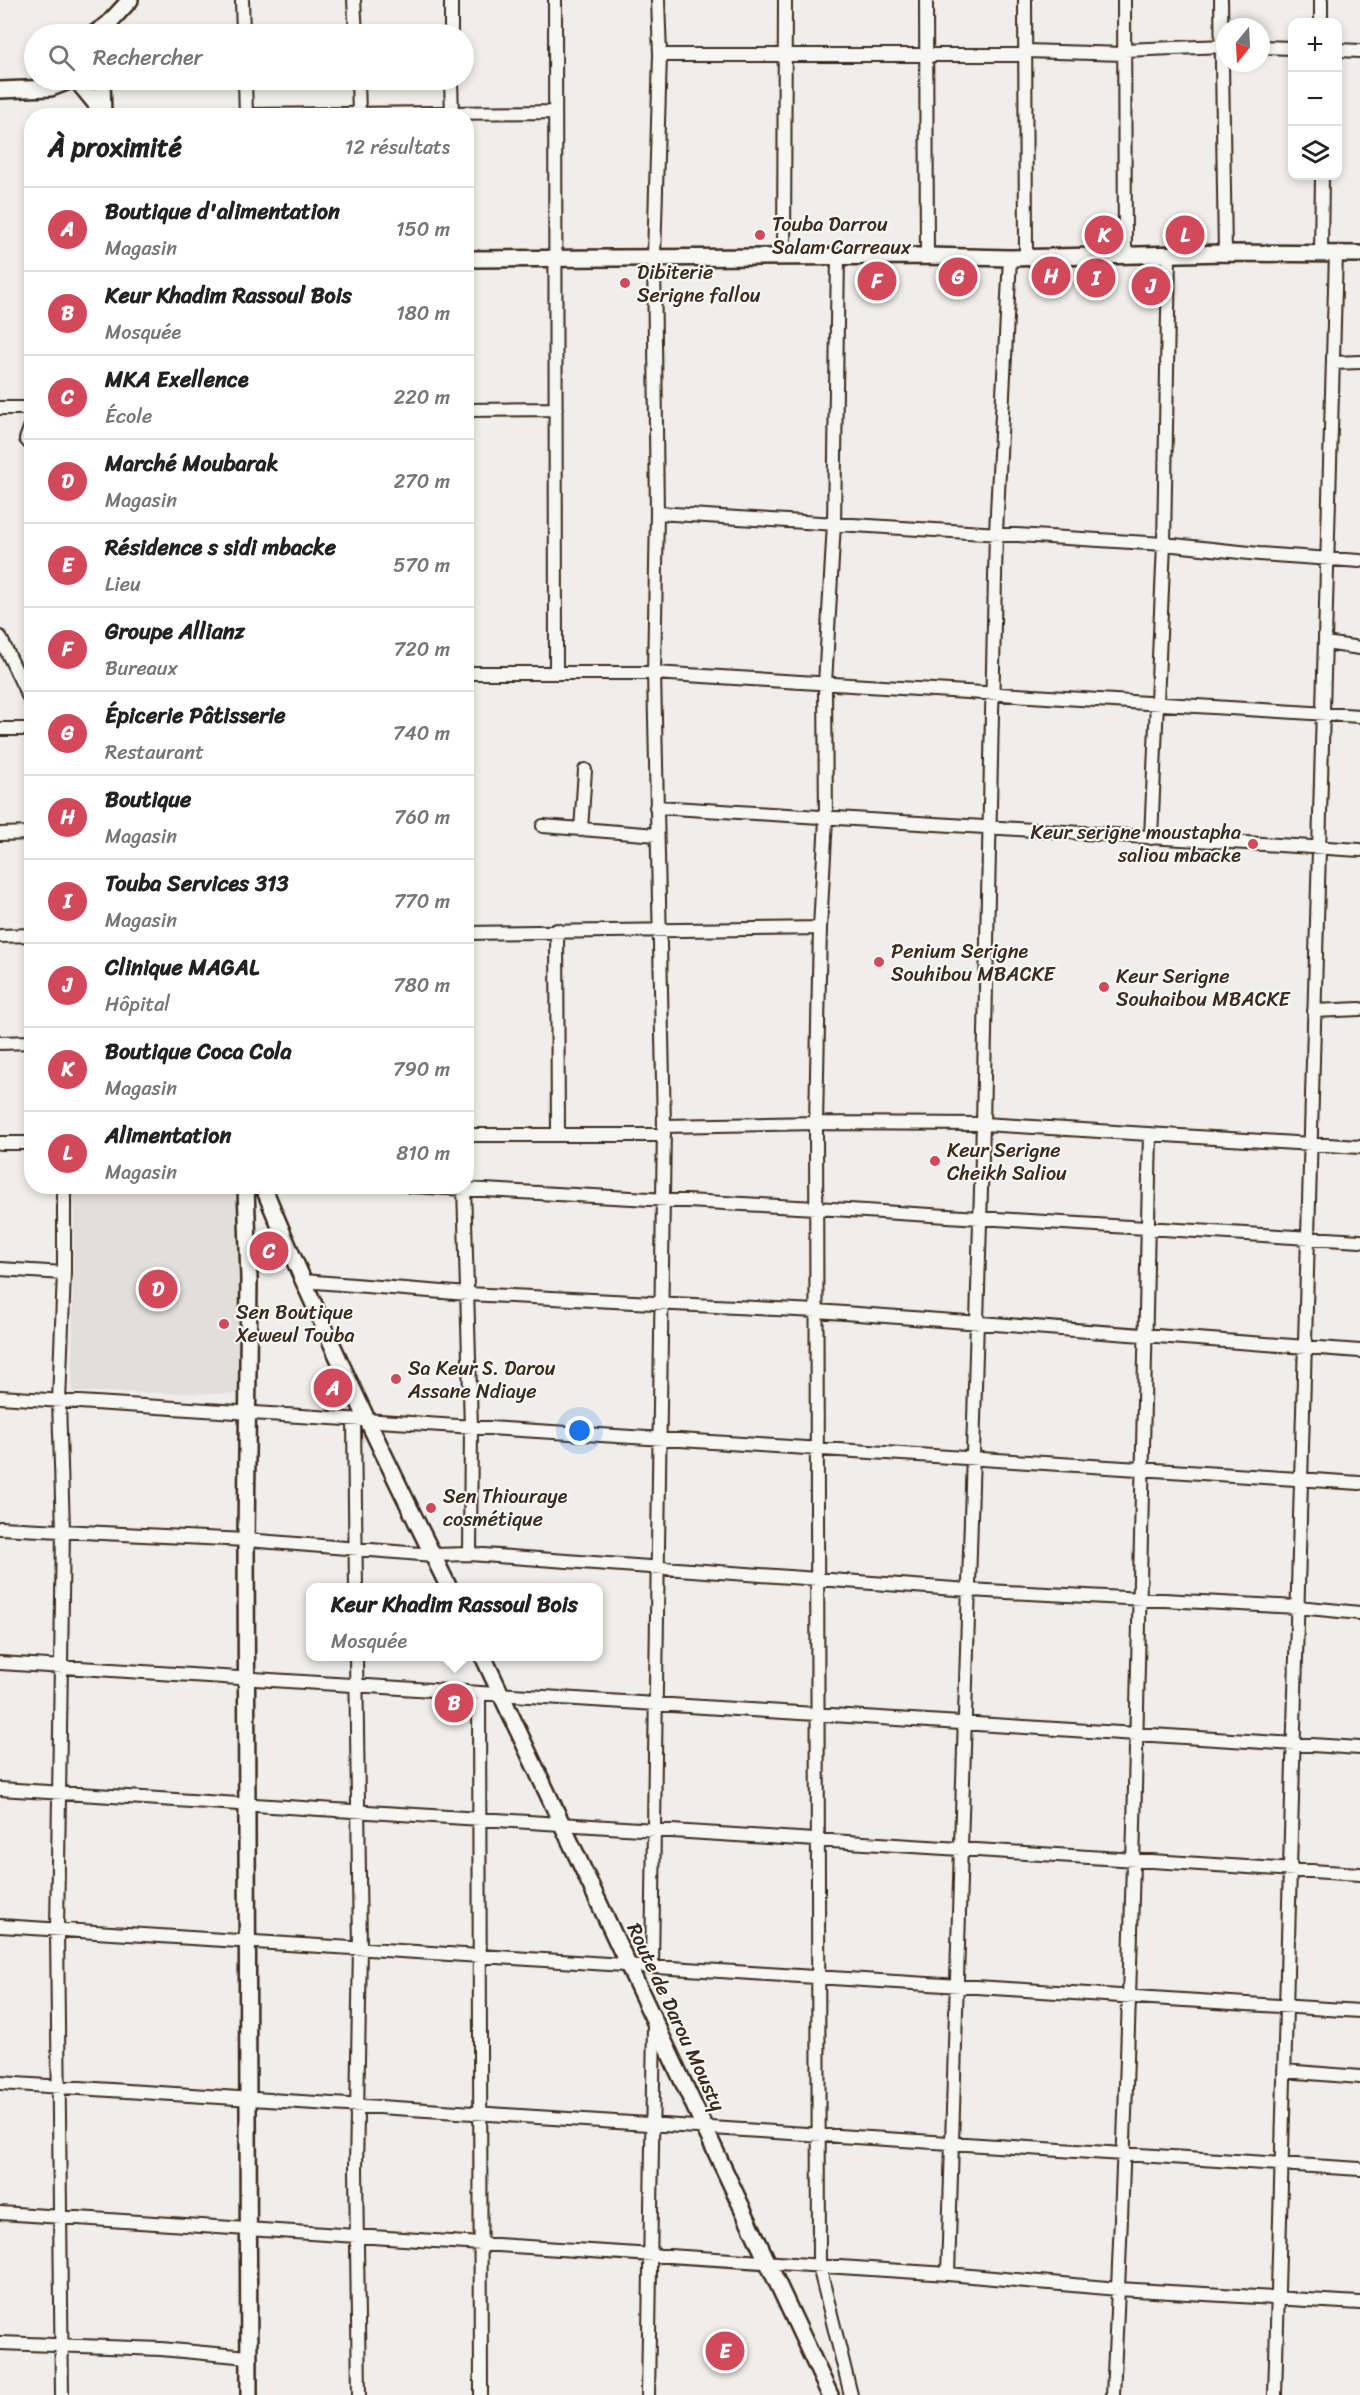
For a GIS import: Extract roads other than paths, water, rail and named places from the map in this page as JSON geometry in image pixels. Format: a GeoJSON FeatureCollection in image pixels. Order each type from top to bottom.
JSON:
{"type":"FeatureCollection","features":[{"type":"Feature","properties":{"kind":"main road"},"geometry":{"type":"LineString","coordinates":[[110,24],[130,0]]}},
{"type":"Feature","properties":{"kind":"main road"},"geometry":{"type":"LineString","coordinates":[[5,89],[24,80]]}},
{"type":"Feature","properties":{"kind":"main road"},"geometry":{"type":"LineString","coordinates":[[5,89],[24,89]]}},
{"type":"Feature","properties":{"kind":"main road"},"geometry":{"type":"LineString","coordinates":[[83,90],[98,108]]}},
{"type":"Feature","properties":{"kind":"main road"},"geometry":{"type":"LineString","coordinates":[[102,90],[102,108]]}},
{"type":"Feature","properties":{"kind":"main road"},"geometry":{"type":"LineString","coordinates":[[474,259],[838,256],[1018,258],[1225,253],[1360,254]]}},
{"type":"Feature","properties":{"kind":"main road"},"geometry":{"type":"LineString","coordinates":[[246,1194],[249,1279],[246,1540],[249,2395]]}},
{"type":"Feature","properties":{"kind":"main road"},"geometry":{"type":"LineString","coordinates":[[266,1194],[303,1281],[338,1354],[360,1420],[388,1461],[447,1583]]}},
{"type":"Feature","properties":{"kind":"main road","name":"Route de Darou Mousty"},"geometry":{"type":"LineString","coordinates":[[485,1661],[830,2395]]}},
{"type":"Feature","properties":{"kind":"street"},"geometry":{"type":"LineString","coordinates":[[242,0],[243,24]]}},
{"type":"Feature","properties":{"kind":"street"},"geometry":{"type":"LineString","coordinates":[[354,0],[355,24]]}},
{"type":"Feature","properties":{"kind":"street"},"geometry":{"type":"LineString","coordinates":[[451,0],[451,24]]}},
{"type":"Feature","properties":{"kind":"street"},"geometry":{"type":"LineString","coordinates":[[555,0],[556,671]]}},
{"type":"Feature","properties":{"kind":"street"},"geometry":{"type":"LineString","coordinates":[[652,1967],[664,1130],[654,673],[657,513],[654,257],[660,55],[658,0]]}},
{"type":"Feature","properties":{"kind":"street"},"geometry":{"type":"LineString","coordinates":[[784,0],[784,257]]}},
{"type":"Feature","properties":{"kind":"street"},"geometry":{"type":"LineString","coordinates":[[926,0],[927,256]]}},
{"type":"Feature","properties":{"kind":"street"},"geometry":{"type":"LineString","coordinates":[[948,2274],[983,1124],[996,532],[1018,258],[1026,53],[1025,0]]}},
{"type":"Feature","properties":{"kind":"street"},"geometry":{"type":"LineString","coordinates":[[1124,0],[1125,256]]}},
{"type":"Feature","properties":{"kind":"street"},"geometry":{"type":"LineString","coordinates":[[1221,0],[1222,18]]}},
{"type":"Feature","properties":{"kind":"street"},"geometry":{"type":"LineString","coordinates":[[1321,0],[1321,18]]}},
{"type":"Feature","properties":{"kind":"street"},"geometry":{"type":"LineString","coordinates":[[660,55],[1124,52],[1216,46]]}},
{"type":"Feature","properties":{"kind":"street"},"geometry":{"type":"LineString","coordinates":[[1270,47],[1288,48]]}},
{"type":"Feature","properties":{"kind":"street"},"geometry":{"type":"LineString","coordinates":[[1342,50],[1360,51]]}},
{"type":"Feature","properties":{"kind":"street"},"geometry":{"type":"LineString","coordinates":[[1223,72],[1225,253]]}},
{"type":"Feature","properties":{"kind":"street"},"geometry":{"type":"LineString","coordinates":[[245,90],[246,108]]}},
{"type":"Feature","properties":{"kind":"street"},"geometry":{"type":"LineString","coordinates":[[358,90],[359,108]]}},
{"type":"Feature","properties":{"kind":"street"},"geometry":{"type":"LineString","coordinates":[[452,90],[452,108]]}},
{"type":"Feature","properties":{"kind":"street"},"geometry":{"type":"LineString","coordinates":[[474,114],[555,112]]}},
{"type":"Feature","properties":{"kind":"street"},"geometry":{"type":"LineString","coordinates":[[1275,2395],[1333,363],[1329,253],[1322,180]]}},
{"type":"Feature","properties":{"kind":"street"},"geometry":{"type":"LineString","coordinates":[[1151,838],[1164,544],[1169,255]]}},
{"type":"Feature","properties":{"kind":"street"},"geometry":{"type":"LineString","coordinates":[[838,256],[834,523],[825,684],[826,819],[820,928],[816,1123],[819,2266],[851,2395]]}},
{"type":"Feature","properties":{"kind":"street"},"geometry":{"type":"LineString","coordinates":[[1333,363],[1360,362]]}},
{"type":"Feature","properties":{"kind":"street"},"geometry":{"type":"LineString","coordinates":[[0,408],[24,408]]}},
{"type":"Feature","properties":{"kind":"street"},"geometry":{"type":"LineString","coordinates":[[474,410],[556,409]]}},
{"type":"Feature","properties":{"kind":"street"},"geometry":{"type":"LineString","coordinates":[[657,513],[996,532],[1360,561]]}},
{"type":"Feature","properties":{"kind":"street"},"geometry":{"type":"LineString","coordinates":[[1,643],[24,688]]}},
{"type":"Feature","properties":{"kind":"street"},"geometry":{"type":"LineString","coordinates":[[1325,643],[1360,648]]}},
{"type":"Feature","properties":{"kind":"street"},"geometry":{"type":"LineString","coordinates":[[474,673],[556,671],[654,673],[1360,716]]}},
{"type":"Feature","properties":{"kind":"street"},"geometry":{"type":"LineString","coordinates":[[0,729],[24,729]]}},
{"type":"Feature","properties":{"kind":"street"},"geometry":{"type":"LineString","coordinates":[[581,830],[585,770]]}},
{"type":"Feature","properties":{"kind":"street"},"geometry":{"type":"LineString","coordinates":[[656,807],[1360,850]]}},
{"type":"Feature","properties":{"kind":"street"},"geometry":{"type":"LineString","coordinates":[[543,826],[657,835]]}},
{"type":"Feature","properties":{"kind":"street"},"geometry":{"type":"LineString","coordinates":[[0,834],[24,833]]}},
{"type":"Feature","properties":{"kind":"street"},"geometry":{"type":"LineString","coordinates":[[474,933],[820,928]]}},
{"type":"Feature","properties":{"kind":"street"},"geometry":{"type":"LineString","coordinates":[[557,930],[558,1134]]}},
{"type":"Feature","properties":{"kind":"street"},"geometry":{"type":"LineString","coordinates":[[0,936],[24,935]]}},
{"type":"Feature","properties":{"kind":"street"},"geometry":{"type":"LineString","coordinates":[[1314,1011],[1360,1009]]}},
{"type":"Feature","properties":{"kind":"street"},"geometry":{"type":"LineString","coordinates":[[0,1043],[24,1042]]}},
{"type":"Feature","properties":{"kind":"street"},"geometry":{"type":"LineString","coordinates":[[474,1135],[558,1134],[816,1123],[983,1124],[1360,1146]]}},
{"type":"Feature","properties":{"kind":"street"},"geometry":{"type":"LineString","coordinates":[[1113,2395],[1133,1860],[1150,1135]]}},
{"type":"Feature","properties":{"kind":"street"},"geometry":{"type":"LineString","coordinates":[[0,1143],[24,1143]]}},
{"type":"Feature","properties":{"kind":"street"},"geometry":{"type":"LineString","coordinates":[[474,1190],[1360,1241]]}},
{"type":"Feature","properties":{"kind":"street"},"geometry":{"type":"LineString","coordinates":[[62,2395],[57,1930],[63,1530],[59,1401],[64,1273],[64,1194]]}},
{"type":"Feature","properties":{"kind":"street"},"geometry":{"type":"LineString","coordinates":[[465,1194],[471,1427],[470,1554]]}},
{"type":"Feature","properties":{"kind":"street"},"geometry":{"type":"LineString","coordinates":[[0,1269],[64,1273]]}},
{"type":"Feature","properties":{"kind":"street"},"geometry":{"type":"LineString","coordinates":[[303,1281],[468,1294],[817,1311],[1360,1351]]}},
{"type":"Feature","properties":{"kind":"street"},"geometry":{"type":"LineString","coordinates":[[0,1397],[1360,1483]]}},
{"type":"Feature","properties":{"kind":"street"},"geometry":{"type":"LineString","coordinates":[[356,1583],[354,1549],[360,1420]]}},
{"type":"Feature","properties":{"kind":"street"},"geometry":{"type":"LineString","coordinates":[[0,1528],[246,1540],[433,1555],[470,1554],[969,1590],[1298,1607],[1360,1613]]}},
{"type":"Feature","properties":{"kind":"street"},"geometry":{"type":"LineString","coordinates":[[356,1661],[360,1948],[357,2106],[359,2395]]}},
{"type":"Feature","properties":{"kind":"street"},"geometry":{"type":"LineString","coordinates":[[0,1663],[1360,1749]]}},
{"type":"Feature","properties":{"kind":"street"},"geometry":{"type":"LineString","coordinates":[[479,1693],[481,2395]]}},
{"type":"Feature","properties":{"kind":"street"},"geometry":{"type":"LineString","coordinates":[[0,1790],[1360,1874]]}},
{"type":"Feature","properties":{"kind":"street"},"geometry":{"type":"LineString","coordinates":[[0,1926],[1360,2011]]}},
{"type":"Feature","properties":{"kind":"street"},"geometry":{"type":"LineString","coordinates":[[648,2395],[654,2023]]}},
{"type":"Feature","properties":{"kind":"street"},"geometry":{"type":"LineString","coordinates":[[1284,2071],[1360,2077]]}},
{"type":"Feature","properties":{"kind":"street"},"geometry":{"type":"LineString","coordinates":[[0,2083],[1360,2169]]}},
{"type":"Feature","properties":{"kind":"street"},"geometry":{"type":"LineString","coordinates":[[0,2213],[650,2254],[768,2264],[948,2274],[1118,2289],[1360,2303]]}},
{"type":"Feature","properties":{"kind":"street"},"geometry":{"type":"LineString","coordinates":[[0,2343],[161,2349],[248,2358]]}},
{"type":"Feature","properties":{"kind":"place","name":"Touba Darrou Salam Carreaux"},"geometry":{"type":"Point","coordinates":[760,235]}},
{"type":"Feature","properties":{"kind":"place","name":"Boutique Coca Cola"},"geometry":{"type":"Point","coordinates":[1104,235]}},
{"type":"Feature","properties":{"kind":"place","name":"Alimentation"},"geometry":{"type":"Point","coordinates":[1185,235]}},
{"type":"Feature","properties":{"kind":"place","name":"Boutique"},"geometry":{"type":"Point","coordinates":[1051,276]}},
{"type":"Feature","properties":{"kind":"place","name":"Épicerie Pâtisserie"},"geometry":{"type":"Point","coordinates":[958,277]}},
{"type":"Feature","properties":{"kind":"place","name":"Touba Services 313"},"geometry":{"type":"Point","coordinates":[1096,278]}},
{"type":"Feature","properties":{"kind":"place","name":"Groupe Allianz"},"geometry":{"type":"Point","coordinates":[877,281]}},
{"type":"Feature","properties":{"kind":"place","name":"Dibiterie Serigne fallou"},"geometry":{"type":"Point","coordinates":[625,283]}},
{"type":"Feature","properties":{"kind":"place","name":"Clinique MAGAL"},"geometry":{"type":"Point","coordinates":[1151,286]}},
{"type":"Feature","properties":{"kind":"place","name":"Keur serigne moustapha saliou mbacke"},"geometry":{"type":"Point","coordinates":[1253,844]}},
{"type":"Feature","properties":{"kind":"place","name":"Penium Serigne Souhibou MBACKE"},"geometry":{"type":"Point","coordinates":[879,962]}},
{"type":"Feature","properties":{"kind":"place","name":"Keur Serigne Souhaibou MBACKE"},"geometry":{"type":"Point","coordinates":[1104,987]}},
{"type":"Feature","properties":{"kind":"place","name":"Keur Serigne Cheikh Saliou"},"geometry":{"type":"Point","coordinates":[935,1161]}},
{"type":"Feature","properties":{"kind":"place","name":"MKA Exellence"},"geometry":{"type":"Point","coordinates":[269,1251]}},
{"type":"Feature","properties":{"kind":"place","name":"Marché Moubarak"},"geometry":{"type":"Point","coordinates":[158,1289]}},
{"type":"Feature","properties":{"kind":"place","name":"Sen Boutique Xeweul Touba"},"geometry":{"type":"Point","coordinates":[224,1324]}},
{"type":"Feature","properties":{"kind":"place","name":"Sa Keur S. Darou Assane Ndiaye"},"geometry":{"type":"Point","coordinates":[396,1379]}},
{"type":"Feature","properties":{"kind":"place","name":"Boutique d'alimentation"},"geometry":{"type":"Point","coordinates":[333,1388]}},
{"type":"Feature","properties":{"kind":"place","name":"Sen Thiouraye cosmétique"},"geometry":{"type":"Point","coordinates":[431,1508]}},
{"type":"Feature","properties":{"kind":"place","name":"Keur Khadim Rassoul Bois"},"geometry":{"type":"Point","coordinates":[454,1703]}},
{"type":"Feature","properties":{"kind":"place","name":"Résidence s sidi mbacke"},"geometry":{"type":"Point","coordinates":[725,2351]}}]}
